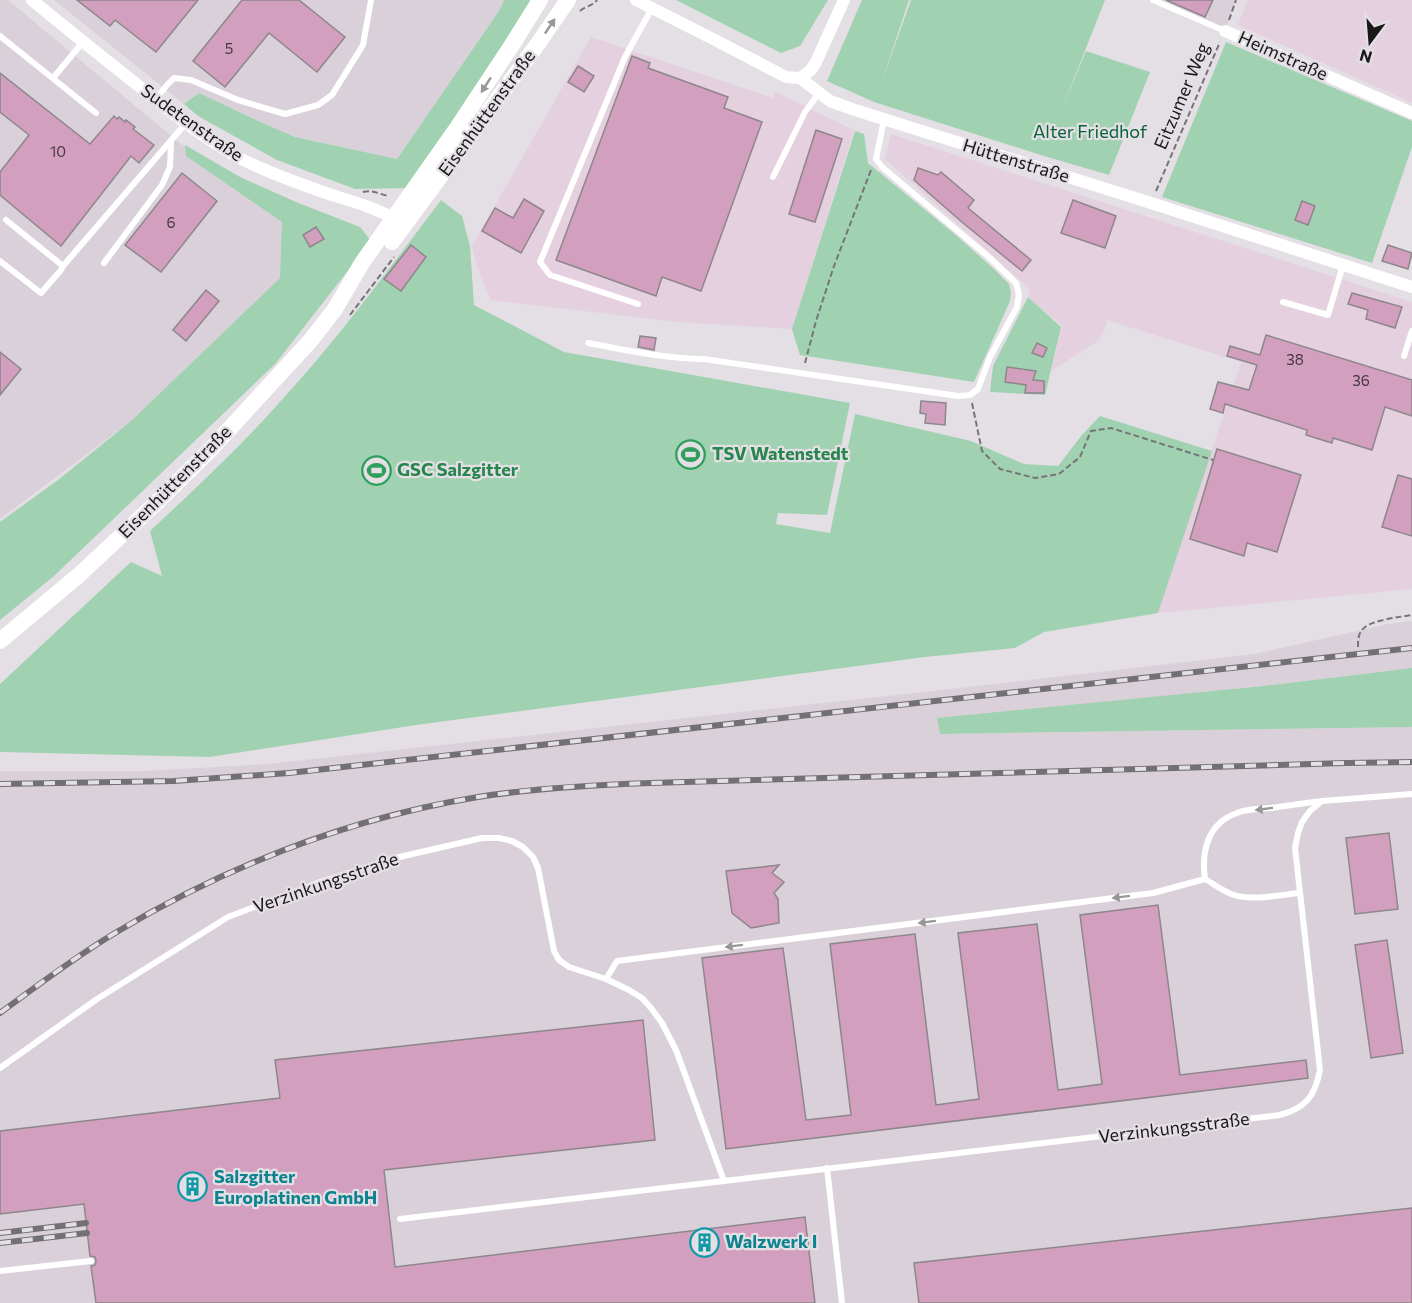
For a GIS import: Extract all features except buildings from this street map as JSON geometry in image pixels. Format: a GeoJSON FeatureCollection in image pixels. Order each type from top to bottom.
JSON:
{"type":"FeatureCollection","features":[{"type":"Feature","properties":{"kind":"street","name":"Sudetenstraße"},"geometry":{"type":"LineString","coordinates":[[32,0],[156,100],[219,146],[264,170],[365,206],[399,222]]}},
{"type":"Feature","properties":{"kind":"street","name":"Eisenhüttenstraße"},"geometry":{"type":"LineString","coordinates":[[399,222],[411,194],[479,95],[540,0]]}},
{"type":"Feature","properties":{"kind":"street","name":"Eisenhüttenstraße"},"geometry":{"type":"LineString","coordinates":[[0,641],[79,575],[180,480],[311,340],[335,309],[362,263],[399,222],[537,45],[568,0]]}},
{"type":"Feature","properties":{"kind":"street","name":"Hüttenstraße"},"geometry":{"type":"LineString","coordinates":[[636,0],[786,77],[800,78],[830,101],[855,111],[1412,287]]}},
{"type":"Feature","properties":{"kind":"street"},"geometry":{"type":"LineString","coordinates":[[800,78],[812,70],[844,0]]}},
{"type":"Feature","properties":{"kind":"street","name":"Heimstraße"},"geometry":{"type":"LineString","coordinates":[[1225,31],[1412,113]]}},
{"type":"Feature","properties":{"kind":"lane"},"geometry":{"type":"LineString","coordinates":[[156,100],[174,78],[191,80],[238,100],[285,114],[318,105],[332,94],[363,45],[371,0]]}},
{"type":"Feature","properties":{"kind":"lane","name":"Heimstraße"},"geometry":{"type":"LineString","coordinates":[[1153,0],[1225,31]]}},
{"type":"Feature","properties":{"kind":"lane"},"geometry":{"type":"LineString","coordinates":[[638,304],[550,275],[540,262],[625,57],[652,8]]}},
{"type":"Feature","properties":{"kind":"lane"},"geometry":{"type":"LineString","coordinates":[[0,36],[96,113]]}},
{"type":"Feature","properties":{"kind":"lane"},"geometry":{"type":"LineString","coordinates":[[52,78],[83,42]]}},
{"type":"Feature","properties":{"kind":"lane"},"geometry":{"type":"LineString","coordinates":[[773,177],[805,112],[819,92]]}},
{"type":"Feature","properties":{"kind":"lane"},"geometry":{"type":"LineString","coordinates":[[588,343],[658,356],[704,359],[958,396],[970,394],[978,389],[990,357],[1017,307],[1019,290],[1016,283],[990,258],[882,167],[876,159],[884,120]]}},
{"type":"Feature","properties":{"kind":"lane"},"geometry":{"type":"LineString","coordinates":[[0,261],[41,293],[186,123]]}},
{"type":"Feature","properties":{"kind":"lane"},"geometry":{"type":"LineString","coordinates":[[104,263],[162,185],[170,167],[171,142]]}},
{"type":"Feature","properties":{"kind":"lane"},"geometry":{"type":"LineString","coordinates":[[6,220],[63,266]]}},
{"type":"Feature","properties":{"kind":"lane"},"geometry":{"type":"LineString","coordinates":[[1283,302],[1328,315],[1343,265]]}},
{"type":"Feature","properties":{"kind":"lane"},"geometry":{"type":"LineString","coordinates":[[1404,356],[1412,331]]}},
{"type":"Feature","properties":{"kind":"lane"},"geometry":{"type":"LineString","coordinates":[[1205,879],[1203,864],[1211,832],[1223,819],[1238,812],[1322,801],[1412,794]]}},
{"type":"Feature","properties":{"kind":"lane","name":"Verzinkungsstraße"},"geometry":{"type":"LineString","coordinates":[[400,1219],[1268,1117],[1293,1112],[1312,1096],[1320,1070],[1295,848],[1302,822],[1322,801]]}},
{"type":"Feature","properties":{"kind":"lane","name":"Verzinkungsstraße"},"geometry":{"type":"LineString","coordinates":[[0,1068],[97,999],[228,917],[320,882],[395,858],[482,838],[499,838],[523,847],[533,857],[538,868],[554,951],[559,960],[569,967],[606,979],[629,990],[642,998],[662,1023],[676,1050],[724,1181]]}},
{"type":"Feature","properties":{"kind":"lane"},"geometry":{"type":"LineString","coordinates":[[606,979],[617,961],[1154,893],[1205,879],[1232,895],[1242,897],[1299,893]]}},
{"type":"Feature","properties":{"kind":"lane"},"geometry":{"type":"LineString","coordinates":[[827,1168],[842,1303]]}},
{"type":"Feature","properties":{"kind":"lane"},"geometry":{"type":"LineString","coordinates":[[0,1271],[91,1261]]}},
{"type":"Feature","properties":{"kind":"path","name":"Eitzumer Weg"},"geometry":{"type":"LineString","coordinates":[[1151,203],[1225,31],[1236,0]]}},
{"type":"Feature","properties":{"kind":"path"},"geometry":{"type":"LineString","coordinates":[[802,373],[834,266],[864,184],[876,159]]}},
{"type":"Feature","properties":{"kind":"path"},"geometry":{"type":"LineString","coordinates":[[344,198],[369,190],[382,195],[393,196],[404,191],[411,194]]}},
{"type":"Feature","properties":{"kind":"path"},"geometry":{"type":"LineString","coordinates":[[970,394],[982,451],[1000,469],[1035,478],[1059,474],[1080,457],[1091,431],[1111,428],[1213,460]]}},
{"type":"Feature","properties":{"kind":"path"},"geometry":{"type":"LineString","coordinates":[[1358,647],[1359,636],[1363,628],[1370,624],[1412,615]]}},
{"type":"Feature","properties":{"kind":"shaded area"},"geometry":{"type":"Polygon","coordinates":[[[0,0],[8,0],[181,144],[238,179],[293,204],[280,278],[131,421],[0,519],[0,0]]]}},
{"type":"Feature","properties":{"kind":"shaded area"},"geometry":{"type":"Polygon","coordinates":[[[54,0],[504,0],[499,11],[397,159],[295,137],[199,93],[184,104],[54,0]]]}},
{"type":"Feature","properties":{"kind":"shaded area"},"geometry":{"type":"Polygon","coordinates":[[[1153,0],[1236,0],[1225,31],[1153,0]]]}},
{"type":"Feature","properties":{"kind":"shaded area"},"geometry":{"type":"Polygon","coordinates":[[[1248,0],[1412,0],[1412,103],[1238,25],[1248,0]]]}},
{"type":"Feature","properties":{"kind":"shaded area"},"geometry":{"type":"Polygon","coordinates":[[[591,37],[773,98],[775,92],[854,130],[792,329],[677,322],[491,300],[477,266],[472,246],[591,37]]]}},
{"type":"Feature","properties":{"kind":"shaded area"},"geometry":{"type":"Polygon","coordinates":[[[891,134],[1412,302],[1412,589],[1158,613],[1241,362],[1107,320],[1098,341],[1051,371],[1062,326],[1028,297],[1030,289],[885,159],[891,134]]]}},
{"type":"Feature","properties":{"kind":"shaded area"},"geometry":{"type":"Polygon","coordinates":[[[1412,621],[1412,668],[1263,686],[937,719],[940,734],[1412,727],[1412,1303],[0,1303],[0,771],[146,771],[268,764],[1255,654],[1388,624],[1412,621]]]}},
{"type":"Feature","properties":{"kind":"green space"},"geometry":{"type":"Polygon","coordinates":[[[504,0],[531,0],[411,188],[355,189],[277,160],[198,116],[184,104],[199,93],[295,137],[397,159],[499,11],[504,0]]]}},
{"type":"Feature","properties":{"kind":"green space"},"geometry":{"type":"Polygon","coordinates":[[[676,0],[828,0],[800,46],[781,53],[676,0]]]}},
{"type":"Feature","properties":{"kind":"green space","name":"Alter Friedhof"},"geometry":{"type":"Polygon","coordinates":[[[862,0],[909,0],[882,81],[911,0],[1105,0],[1062,109],[1086,51],[1150,72],[1109,175],[874,102],[827,81],[862,0]]]}},
{"type":"Feature","properties":{"kind":"green space"},"geometry":{"type":"Polygon","coordinates":[[[1226,42],[1412,121],[1412,147],[1372,263],[1162,197],[1226,42]]]}},
{"type":"Feature","properties":{"kind":"green space"},"geometry":{"type":"Polygon","coordinates":[[[855,131],[864,134],[868,163],[957,236],[1009,284],[1010,301],[974,382],[800,355],[792,329],[855,131]]]}},
{"type":"Feature","properties":{"kind":"green space"},"geometry":{"type":"Polygon","coordinates":[[[185,145],[240,177],[360,227],[371,241],[276,363],[54,576],[0,620],[0,522],[58,480],[131,421],[280,278],[282,222],[186,156],[185,145]]]}},
{"type":"Feature","properties":{"kind":"green space"},"geometry":{"type":"Polygon","coordinates":[[[441,200],[462,216],[470,246],[474,305],[564,352],[850,403],[827,515],[778,513],[776,524],[830,533],[855,414],[971,441],[1024,464],[1058,466],[1100,416],[1212,451],[1158,613],[1044,632],[1015,648],[925,657],[416,725],[210,757],[0,752],[0,684],[131,562],[162,576],[150,531],[264,420],[301,379],[363,303],[441,200]]]}},
{"type":"Feature","properties":{"kind":"green space"},"geometry":{"type":"Polygon","coordinates":[[[1028,297],[1061,327],[1045,395],[990,392],[993,366],[1028,297]]]}},
{"type":"Feature","properties":{"kind":"green space"},"geometry":{"type":"Polygon","coordinates":[[[1412,668],[1412,727],[940,734],[937,718],[1263,686],[1412,668]]]}},
{"type":"Feature","properties":{"kind":"railway"},"geometry":{"type":"LineString","coordinates":[[0,784],[174,781],[289,773],[1412,648]]}},
{"type":"Feature","properties":{"kind":"railway"},"geometry":{"type":"LineString","coordinates":[[0,1013],[71,961],[115,933],[201,886],[245,866],[290,848],[383,818],[478,797],[542,789],[628,784],[1412,762]]}},
{"type":"Feature","properties":{"kind":"railway"},"geometry":{"type":"LineString","coordinates":[[0,1233],[86,1223]]}},
{"type":"Feature","properties":{"kind":"railway"},"geometry":{"type":"LineString","coordinates":[[0,1243],[87,1233]]}},
{"type":"Feature","properties":{"kind":"place","name":"TSV Watenstedt"},"geometry":{"type":"Point","coordinates":[691,454]}},
{"type":"Feature","properties":{"kind":"place","name":"GSC Salzgitter"},"geometry":{"type":"Point","coordinates":[376,470]}},
{"type":"Feature","properties":{"kind":"place","name":"Salzgitter Europlatinen GmbH"},"geometry":{"type":"Point","coordinates":[193,1187]}},
{"type":"Feature","properties":{"kind":"place","name":"Walzwerk I"},"geometry":{"type":"Point","coordinates":[704,1242]}}]}
